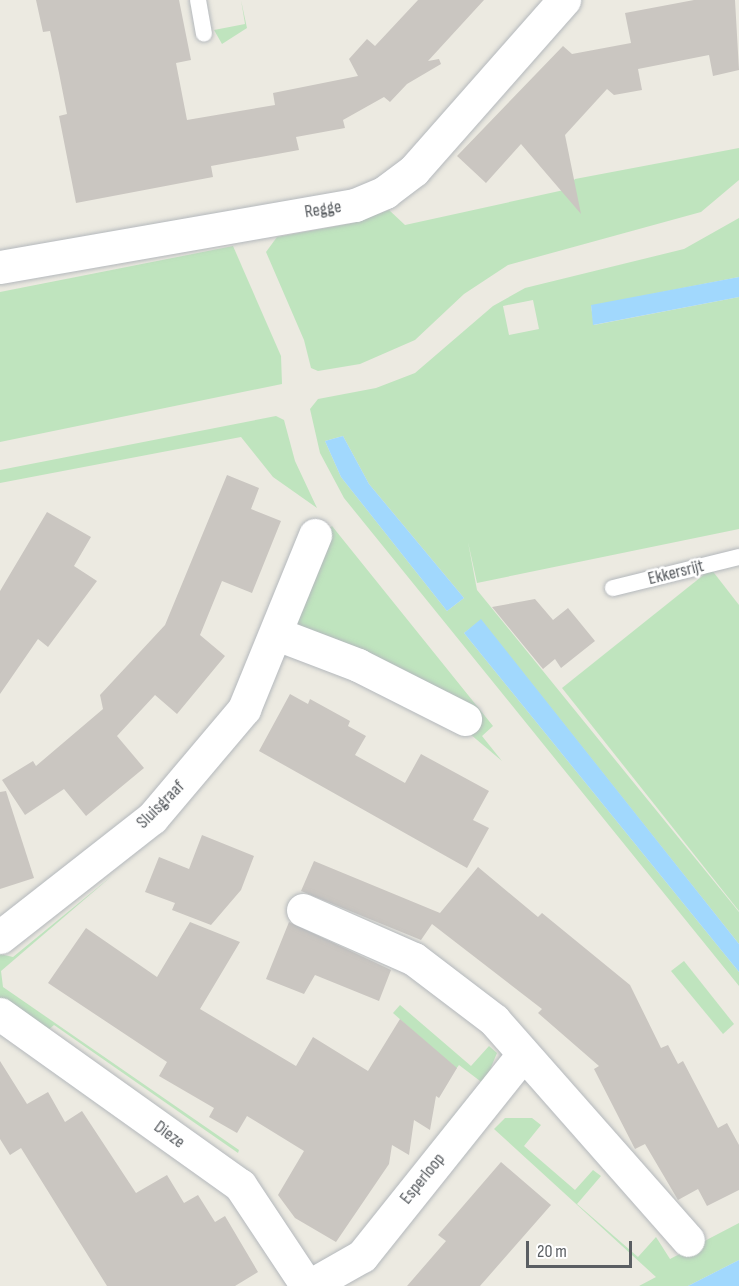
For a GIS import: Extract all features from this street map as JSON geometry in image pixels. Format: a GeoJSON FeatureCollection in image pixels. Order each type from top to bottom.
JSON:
{"type":"FeatureCollection","features":[{"type":"Feature","properties":{"kind":"street","name":"Regge"},"geometry":{"type":"LineString","coordinates":[[0,267],[355,205],[385,192],[414,170],[564,0]]}},
{"type":"Feature","properties":{"kind":"street","name":"Sluisgraaf"},"geometry":{"type":"LineString","coordinates":[[0,937],[152,818],[244,709],[277,634],[315,535]]}},
{"type":"Feature","properties":{"kind":"street"},"geometry":{"type":"LineString","coordinates":[[277,634],[358,665],[465,719]]}},
{"type":"Feature","properties":{"kind":"street"},"geometry":{"type":"LineString","coordinates":[[303,910],[414,958],[494,1020],[688,1240]]}},
{"type":"Feature","properties":{"kind":"street","name":"Dieze"},"geometry":{"type":"LineString","coordinates":[[0,1014],[240,1185],[308,1286]]}},
{"type":"Feature","properties":{"kind":"street","name":"Esperloop"},"geometry":{"type":"LineString","coordinates":[[308,1286],[362,1256],[523,1054]]}},
{"type":"Feature","properties":{"kind":"lane"},"geometry":{"type":"LineString","coordinates":[[198,0],[204,33]]}},
{"type":"Feature","properties":{"kind":"lane","name":"Ekkersrijt"},"geometry":{"type":"LineString","coordinates":[[613,588],[739,557]]}},
{"type":"Feature","properties":{"kind":"green space"},"geometry":{"type":"Polygon","coordinates":[[[241,0],[247,28],[222,44],[214,30],[245,24],[241,0]]]}},
{"type":"Feature","properties":{"kind":"green space"},"geometry":{"type":"Polygon","coordinates":[[[739,148],[739,180],[701,212],[508,265],[464,294],[415,340],[360,364],[318,371],[311,368],[304,340],[266,252],[277,237],[353,223],[389,210],[405,225],[564,190],[575,179],[739,148]]]}},
{"type":"Feature","properties":{"kind":"green space"},"geometry":{"type":"Polygon","coordinates":[[[739,218],[739,277],[591,306],[594,325],[739,297],[739,529],[477,583],[468,542],[477,590],[739,912],[739,944],[481,620],[464,633],[739,972],[739,986],[344,498],[320,453],[310,409],[318,399],[376,388],[415,373],[493,306],[525,288],[684,249],[739,218]],[[533,300],[503,306],[509,335],[539,329],[533,300]],[[343,436],[325,441],[341,477],[447,611],[464,598],[369,484],[343,436]]]}},
{"type":"Feature","properties":{"kind":"green space"},"geometry":{"type":"Polygon","coordinates":[[[233,246],[281,356],[282,384],[0,442],[0,292],[233,246]]]}},
{"type":"Feature","properties":{"kind":"green space"},"geometry":{"type":"Polygon","coordinates":[[[276,416],[284,420],[295,461],[317,508],[273,477],[241,437],[0,483],[0,470],[276,416]]]}},
{"type":"Feature","properties":{"kind":"green space"},"geometry":{"type":"Polygon","coordinates":[[[332,526],[493,726],[482,736],[502,761],[457,723],[462,702],[449,692],[443,698],[368,652],[323,634],[306,639],[291,624],[320,536],[332,526]]]}},
{"type":"Feature","properties":{"kind":"green space"},"geometry":{"type":"Polygon","coordinates":[[[711,569],[739,605],[739,911],[562,688],[711,569]]]}},
{"type":"Feature","properties":{"kind":"green space"},"geometry":{"type":"Polygon","coordinates":[[[113,875],[1,971],[3,987],[239,1150],[238,1153],[54,1025],[47,1031],[0,1002],[0,954],[13,957],[113,875]]]}},
{"type":"Feature","properties":{"kind":"green space"},"geometry":{"type":"Polygon","coordinates":[[[684,961],[734,1024],[723,1034],[671,971],[684,961]]]}},
{"type":"Feature","properties":{"kind":"green space"},"geometry":{"type":"Polygon","coordinates":[[[400,1005],[471,1066],[489,1046],[497,1053],[484,1084],[459,1065],[456,1069],[393,1013],[400,1005]]]}},
{"type":"Feature","properties":{"kind":"green space"},"geometry":{"type":"Polygon","coordinates":[[[505,1118],[532,1118],[541,1125],[524,1146],[575,1190],[593,1170],[601,1176],[577,1204],[638,1257],[656,1237],[670,1259],[739,1223],[739,1260],[688,1286],[639,1286],[656,1277],[494,1129],[505,1118]]]}},
{"type":"Feature","properties":{"kind":"water"},"geometry":{"type":"Polygon","coordinates":[[[739,277],[739,297],[593,325],[591,305],[739,277]]]}},
{"type":"Feature","properties":{"kind":"water"},"geometry":{"type":"Polygon","coordinates":[[[343,436],[369,484],[464,598],[447,611],[341,477],[325,441],[343,436]]]}},
{"type":"Feature","properties":{"kind":"water"},"geometry":{"type":"Polygon","coordinates":[[[481,619],[739,944],[739,972],[464,633],[481,619]]]}},
{"type":"Feature","properties":{"kind":"water"},"geometry":{"type":"Polygon","coordinates":[[[739,1260],[739,1286],[688,1286],[739,1260]]]}},
{"type":"Feature","properties":{"kind":"building"},"geometry":{"type":"Polygon","coordinates":[[[36,0],[179,0],[191,60],[176,63],[187,120],[275,105],[273,93],[358,76],[349,59],[367,39],[375,46],[418,0],[484,0],[428,61],[439,59],[441,64],[407,84],[390,102],[384,97],[343,120],[345,128],[296,137],[299,150],[211,166],[213,177],[76,203],[59,116],[67,114],[59,73],[50,31],[43,32],[36,0]]]}},
{"type":"Feature","properties":{"kind":"building"},"geometry":{"type":"Polygon","coordinates":[[[694,0],[735,0],[739,70],[713,76],[709,55],[638,69],[642,90],[614,95],[607,89],[565,135],[581,214],[521,144],[486,183],[457,156],[563,46],[572,54],[631,43],[625,13],[694,0]]]}},
{"type":"Feature","properties":{"kind":"building"},"geometry":{"type":"Polygon","coordinates":[[[227,475],[259,488],[251,509],[281,521],[252,593],[222,581],[200,635],[225,656],[177,714],[155,695],[117,736],[144,768],[86,816],[64,789],[25,815],[2,780],[33,761],[36,766],[103,709],[100,695],[165,625],[227,475]]]}},
{"type":"Feature","properties":{"kind":"building"},"geometry":{"type":"Polygon","coordinates":[[[47,512],[91,537],[74,566],[97,581],[48,647],[38,639],[0,694],[0,591],[47,512]]]}},
{"type":"Feature","properties":{"kind":"building"},"geometry":{"type":"Polygon","coordinates":[[[535,599],[553,620],[568,608],[595,641],[561,668],[555,659],[543,669],[492,607],[535,599]]]}},
{"type":"Feature","properties":{"kind":"building"},"geometry":{"type":"Polygon","coordinates":[[[290,694],[308,704],[310,699],[350,721],[348,726],[366,736],[355,755],[405,783],[421,754],[489,791],[473,820],[489,828],[467,868],[259,751],[290,694]]]}},
{"type":"Feature","properties":{"kind":"building"},"geometry":{"type":"Polygon","coordinates":[[[6,791],[34,878],[0,889],[0,792],[6,791]]]}},
{"type":"Feature","properties":{"kind":"building"},"geometry":{"type":"Polygon","coordinates":[[[202,835],[254,856],[241,890],[211,925],[172,910],[175,903],[145,892],[159,857],[189,869],[202,835]]]}},
{"type":"Feature","properties":{"kind":"building"},"geometry":{"type":"Polygon","coordinates":[[[314,861],[440,913],[478,867],[538,917],[542,913],[630,985],[661,1048],[668,1045],[678,1064],[683,1061],[718,1128],[727,1123],[739,1145],[739,1190],[707,1206],[698,1189],[678,1200],[645,1144],[635,1149],[594,1069],[599,1066],[538,1013],[542,1009],[432,924],[421,940],[301,891],[314,861]]]}},
{"type":"Feature","properties":{"kind":"building"},"geometry":{"type":"Polygon","coordinates":[[[190,922],[240,942],[200,1009],[296,1066],[313,1037],[368,1071],[400,1019],[457,1068],[439,1098],[436,1096],[430,1130],[414,1120],[409,1155],[392,1145],[389,1164],[336,1242],[295,1218],[278,1195],[304,1151],[247,1116],[237,1133],[209,1117],[214,1108],[159,1076],[167,1062],[48,983],[86,928],[157,977],[190,922]]]}},
{"type":"Feature","properties":{"kind":"building"},"geometry":{"type":"Polygon","coordinates":[[[289,922],[391,970],[379,1001],[315,975],[304,994],[266,979],[289,922]]]}},
{"type":"Feature","properties":{"kind":"building"},"geometry":{"type":"Polygon","coordinates":[[[0,1061],[27,1104],[48,1092],[65,1122],[82,1111],[136,1193],[167,1175],[184,1203],[198,1195],[215,1222],[225,1216],[258,1272],[235,1286],[107,1286],[21,1148],[10,1155],[0,1139],[0,1061]]]}},
{"type":"Feature","properties":{"kind":"building"},"geometry":{"type":"Polygon","coordinates":[[[501,1162],[551,1205],[480,1286],[407,1286],[446,1241],[438,1235],[501,1162]]]}}]}
